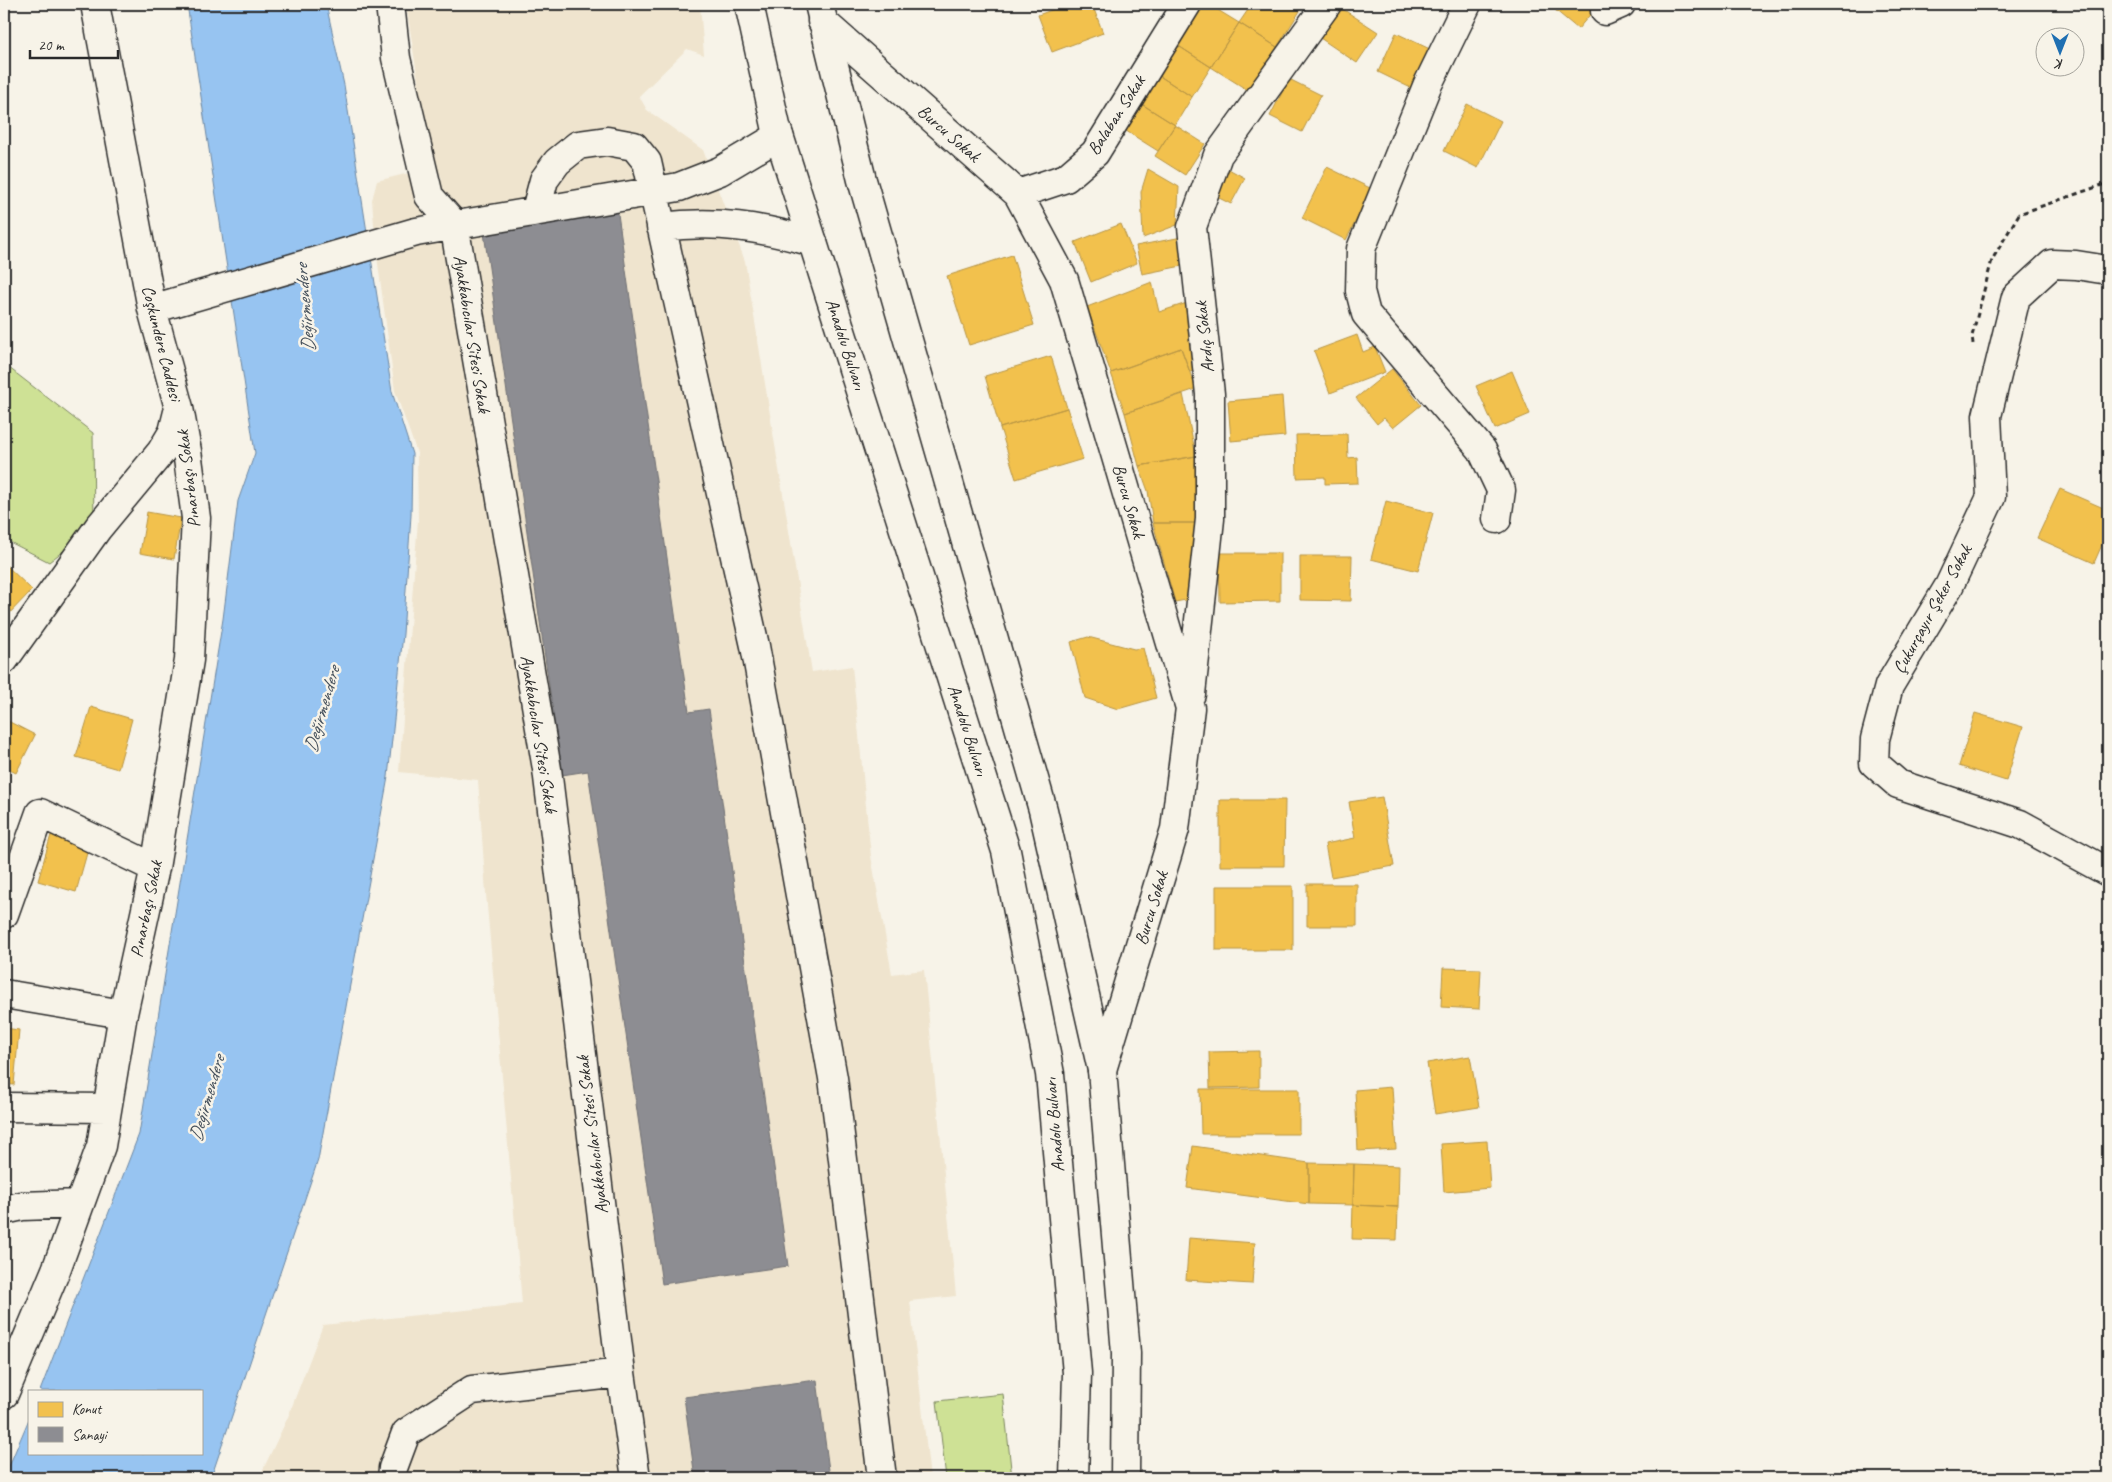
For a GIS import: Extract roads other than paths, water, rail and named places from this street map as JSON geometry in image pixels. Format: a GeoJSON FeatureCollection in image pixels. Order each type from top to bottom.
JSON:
{"type":"FeatureCollection","features":[{"type":"Feature","properties":{"kind":"main road","name":"Coşkundere Caddesi"},"geometry":{"type":"LineString","coordinates":[[4,660],[98,528],[161,452],[174,432],[179,408],[162,307],[95,4]]}},
{"type":"Feature","properties":{"kind":"main road"},"geometry":{"type":"LineString","coordinates":[[390,4],[396,58],[429,196],[454,224]]}},
{"type":"Feature","properties":{"kind":"main road","name":"Anadolu Bulvarı"},"geometry":{"type":"LineString","coordinates":[[749,4],[779,136],[1006,851],[1050,1074],[1077,1374],[1074,1478]]}},
{"type":"Feature","properties":{"kind":"main road","name":"Balaban Sokak"},"geometry":{"type":"LineString","coordinates":[[1018,194],[1066,178],[1095,153],[1187,4]]}},
{"type":"Feature","properties":{"kind":"main road","name":"Ardıç Sokak"},"geometry":{"type":"LineString","coordinates":[[1190,708],[1210,519],[1210,394],[1192,227],[1218,155],[1327,4]]}},
{"type":"Feature","properties":{"kind":"main road"},"geometry":{"type":"LineString","coordinates":[[1467,4],[1427,86],[1361,249],[1360,291],[1366,314],[1482,450],[1501,490],[1497,519]]}},
{"type":"Feature","properties":{"kind":"main road"},"geometry":{"type":"LineString","coordinates":[[821,12],[862,180],[1043,810],[1102,1070],[1126,1353],[1125,1478]]}},
{"type":"Feature","properties":{"kind":"main road","name":"Burcu Sokak"},"geometry":{"type":"LineString","coordinates":[[821,12],[1018,194],[1064,280],[1190,708],[1174,829],[1102,1070]]}},
{"type":"Feature","properties":{"kind":"main road"},"geometry":{"type":"LineString","coordinates":[[162,307],[416,232],[679,187],[720,171],[779,136]]}},
{"type":"Feature","properties":{"kind":"main road"},"geometry":{"type":"LineString","coordinates":[[536,210],[544,180],[557,162],[578,145],[607,141],[634,146],[647,162],[755,646],[833,1078],[882,1478]]}},
{"type":"Feature","properties":{"kind":"main road"},"geometry":{"type":"LineString","coordinates":[[661,227],[692,223],[730,224],[770,230],[813,242]]}},
{"type":"Feature","properties":{"kind":"main road","name":"Ayakkabıcılar Sitesi Sokak"},"geometry":{"type":"LineString","coordinates":[[454,224],[547,769],[621,1374],[636,1478]]}},
{"type":"Feature","properties":{"kind":"main road","name":"Çukurçayır Şeker Sokak"},"geometry":{"type":"LineString","coordinates":[[2107,876],[2020,824],[1898,784],[1874,763],[1875,739],[1889,686],[1949,586],[1990,497],[1987,416],[2016,296],[2052,264],[2076,265],[2108,270]]}},
{"type":"Feature","properties":{"kind":"main road","name":"Pınarbaşı Sokak"},"geometry":{"type":"LineString","coordinates":[[4,1394],[56,1270],[101,1146],[123,1014],[155,868],[189,660],[196,518],[179,408]]}},
{"type":"Feature","properties":{"kind":"main road"},"geometry":{"type":"LineString","coordinates":[[4,914],[40,813],[155,868]]}},
{"type":"Feature","properties":{"kind":"main road"},"geometry":{"type":"LineString","coordinates":[[4,994],[123,1014]]}},
{"type":"Feature","properties":{"kind":"main road"},"geometry":{"type":"LineString","coordinates":[[4,1107],[107,1108]]}},
{"type":"Feature","properties":{"kind":"main road"},"geometry":{"type":"LineString","coordinates":[[4,1210],[22,1206],[80,1204]]}},
{"type":"Feature","properties":{"kind":"main road"},"geometry":{"type":"LineString","coordinates":[[392,1478],[393,1468],[406,1433],[472,1390],[621,1374]]}},
{"type":"Feature","properties":{"kind":"water","name":"Değirmendere"},"geometry":{"type":"Polygon","coordinates":[[[187,4],[326,4],[344,85],[392,392],[412,454],[411,515],[403,634],[388,777],[318,1160],[211,1478],[4,1478],[28,1421],[28,1454],[202,1454],[202,1390],[40,1390],[139,1134],[223,619],[238,501],[255,453],[187,4]]]}}]}
